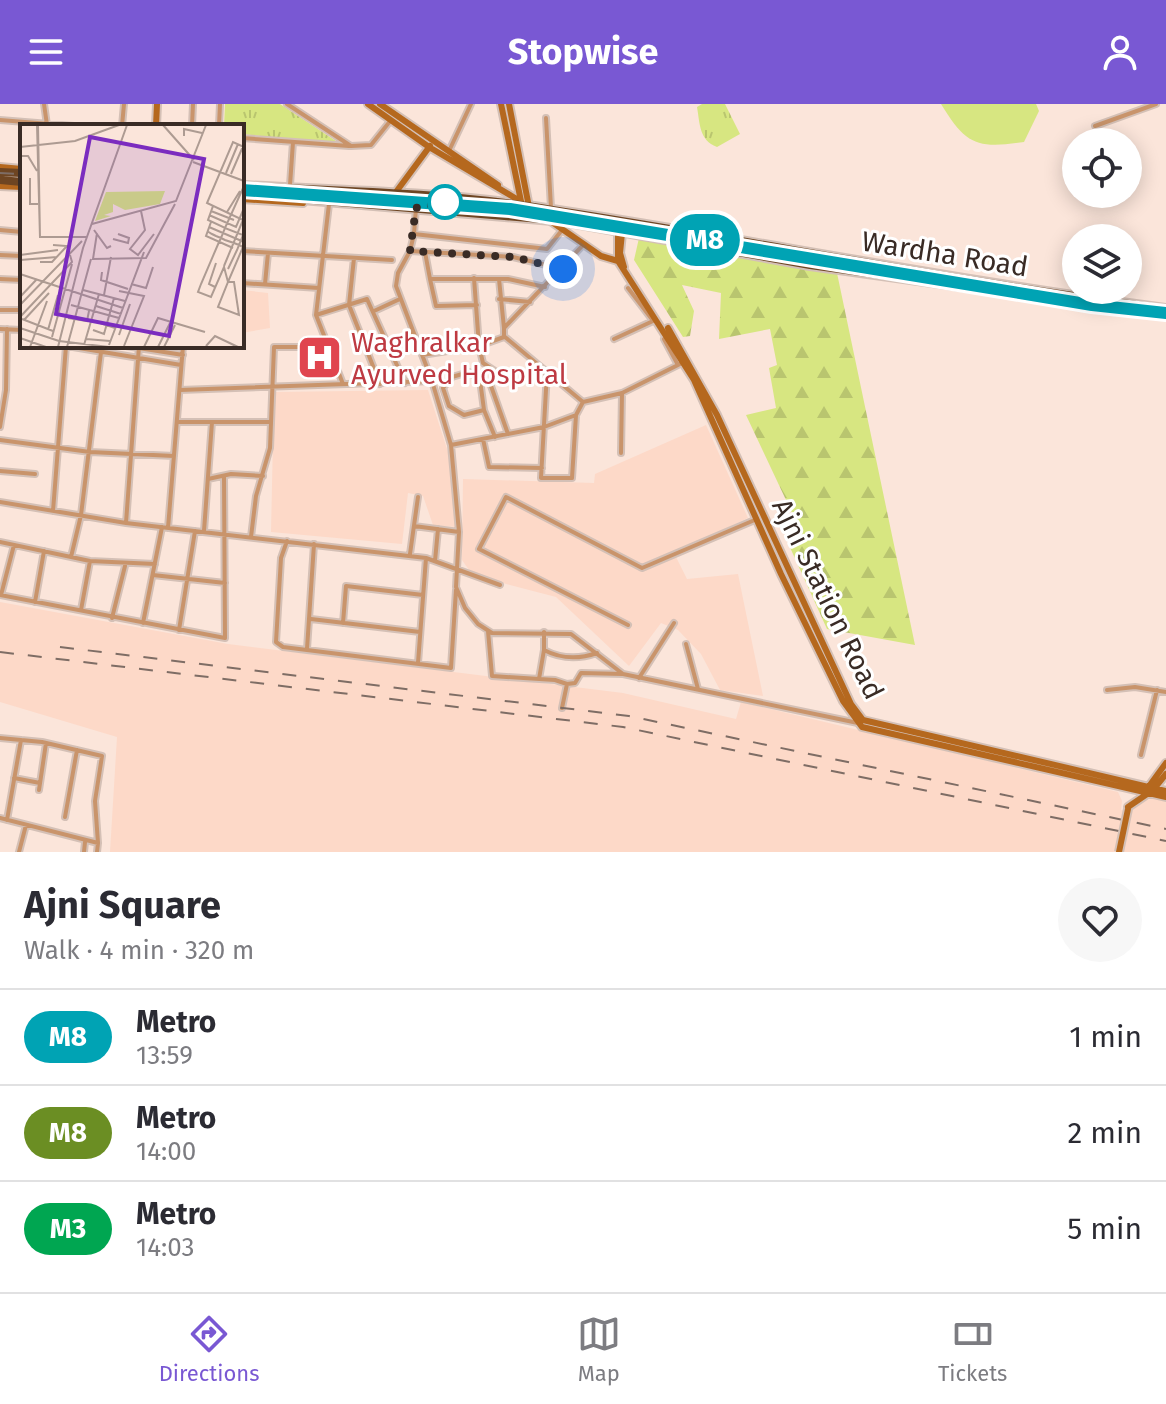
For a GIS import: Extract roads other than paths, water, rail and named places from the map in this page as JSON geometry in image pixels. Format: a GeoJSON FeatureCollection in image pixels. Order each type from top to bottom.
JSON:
{"type":"FeatureCollection","features":[{"type":"Feature","properties":{"kind":"highway"},"geometry":{"type":"LineString","coordinates":[[0,183],[20,184]]}},
{"type":"Feature","properties":{"kind":"highway"},"geometry":{"type":"LineString","coordinates":[[244,184],[408,196],[421,194]]}},
{"type":"Feature","properties":{"kind":"highway","name":"Wardha Road"},"geometry":{"type":"LineString","coordinates":[[421,194],[523,206],[550,215]]}},
{"type":"Feature","properties":{"kind":"highway"},"geometry":{"type":"LineString","coordinates":[[244,197],[356,201],[366,206]]}},
{"type":"Feature","properties":{"kind":"highway","name":"Wardha Road"},"geometry":{"type":"LineString","coordinates":[[366,206],[550,215],[1166,312]]}},
{"type":"Feature","properties":{"kind":"main road"},"geometry":{"type":"LineString","coordinates":[[156,124],[157,104]]}},
{"type":"Feature","properties":{"kind":"main road"},"geometry":{"type":"LineString","coordinates":[[368,104],[500,187],[523,206]]}},
{"type":"Feature","properties":{"kind":"main road"},"geometry":{"type":"LineString","coordinates":[[380,104],[431,144],[449,151],[492,178],[500,187]]}},
{"type":"Feature","properties":{"kind":"main road"},"geometry":{"type":"LineString","coordinates":[[501,104],[523,190]]}},
{"type":"Feature","properties":{"kind":"main road"},"geometry":{"type":"LineString","coordinates":[[509,104],[523,206]]}},
{"type":"Feature","properties":{"kind":"main road"},"geometry":{"type":"LineString","coordinates":[[396,192],[431,144]]}},
{"type":"Feature","properties":{"kind":"main road","name":"Wardha Road"},"geometry":{"type":"LineString","coordinates":[[244,184],[421,194]]}},
{"type":"Feature","properties":{"kind":"main road","name":"Wardha Road"},"geometry":{"type":"LineString","coordinates":[[244,197],[366,206]]}},
{"type":"Feature","properties":{"kind":"main road"},"geometry":{"type":"LineString","coordinates":[[550,215],[562,230],[621,265]]}},
{"type":"Feature","properties":{"kind":"main road"},"geometry":{"type":"LineString","coordinates":[[620,227],[621,265]]}},
{"type":"Feature","properties":{"kind":"main road","name":"Ajni Station Road"},"geometry":{"type":"LineString","coordinates":[[621,265],[683,362],[711,415],[843,701],[860,721],[885,734],[1024,760],[1150,790]]}},
{"type":"Feature","properties":{"kind":"main road"},"geometry":{"type":"LineString","coordinates":[[1150,790],[1166,763]]}},
{"type":"Feature","properties":{"kind":"main road"},"geometry":{"type":"LineString","coordinates":[[1128,808],[1166,774]]}},
{"type":"Feature","properties":{"kind":"main road"},"geometry":{"type":"LineString","coordinates":[[1119,852],[1131,786]]}},
{"type":"Feature","properties":{"kind":"main road"},"geometry":{"type":"LineString","coordinates":[[1150,790],[1166,791]]}},
{"type":"Feature","properties":{"kind":"main road"},"geometry":{"type":"LineString","coordinates":[[1150,790],[1166,797]]}},
{"type":"Feature","properties":{"kind":"street"},"geometry":{"type":"LineString","coordinates":[[44,104],[47,124]]}},
{"type":"Feature","properties":{"kind":"street"},"geometry":{"type":"LineString","coordinates":[[122,124],[124,104]]}},
{"type":"Feature","properties":{"kind":"street"},"geometry":{"type":"LineString","coordinates":[[192,124],[193,104]]}},
{"type":"Feature","properties":{"kind":"street"},"geometry":{"type":"LineString","coordinates":[[219,124],[220,104]]}},
{"type":"Feature","properties":{"kind":"street"},"geometry":{"type":"LineString","coordinates":[[287,104],[351,146]]}},
{"type":"Feature","properties":{"kind":"street"},"geometry":{"type":"LineString","coordinates":[[449,151],[471,104]]}},
{"type":"Feature","properties":{"kind":"street"},"geometry":{"type":"LineString","coordinates":[[1095,126],[1156,104]]}},
{"type":"Feature","properties":{"kind":"street"},"geometry":{"type":"LineString","coordinates":[[546,118],[550,215]]}},
{"type":"Feature","properties":{"kind":"street"},"geometry":{"type":"LineString","coordinates":[[0,120],[38,124]]}},
{"type":"Feature","properties":{"kind":"street"},"geometry":{"type":"LineString","coordinates":[[244,138],[368,147],[391,120]]}},
{"type":"Feature","properties":{"kind":"street"},"geometry":{"type":"LineString","coordinates":[[290,185],[293,142]]}},
{"type":"Feature","properties":{"kind":"street"},"geometry":{"type":"LineString","coordinates":[[329,204],[316,315],[344,385]]}},
{"type":"Feature","properties":{"kind":"street"},"geometry":{"type":"LineString","coordinates":[[287,541],[281,558],[276,642],[283,647],[451,668],[459,532],[451,445],[432,381],[396,286],[398,273],[410,251],[416,208]]}},
{"type":"Feature","properties":{"kind":"street"},"geometry":{"type":"LineString","coordinates":[[0,230],[20,232]]}},
{"type":"Feature","properties":{"kind":"street"},"geometry":{"type":"LineString","coordinates":[[414,234],[547,249],[562,230]]}},
{"type":"Feature","properties":{"kind":"street"},"geometry":{"type":"LineString","coordinates":[[504,328],[584,244]]}},
{"type":"Feature","properties":{"kind":"street"},"geometry":{"type":"LineString","coordinates":[[244,251],[392,260]]}},
{"type":"Feature","properties":{"kind":"street"},"geometry":{"type":"LineString","coordinates":[[410,251],[513,257],[563,269]]}},
{"type":"Feature","properties":{"kind":"street"},"geometry":{"type":"LineString","coordinates":[[425,252],[436,306],[477,305]]}},
{"type":"Feature","properties":{"kind":"street"},"geometry":{"type":"LineString","coordinates":[[265,284],[268,253]]}},
{"type":"Feature","properties":{"kind":"street"},"geometry":{"type":"LineString","coordinates":[[0,255],[20,256]]}},
{"type":"Feature","properties":{"kind":"street"},"geometry":{"type":"LineString","coordinates":[[354,258],[349,305],[380,384]]}},
{"type":"Feature","properties":{"kind":"street"},"geometry":{"type":"LineString","coordinates":[[474,278],[483,363],[498,373]]}},
{"type":"Feature","properties":{"kind":"street"},"geometry":{"type":"LineString","coordinates":[[0,279],[20,280]]}},
{"type":"Feature","properties":{"kind":"street"},"geometry":{"type":"LineString","coordinates":[[430,279],[499,279],[545,287]]}},
{"type":"Feature","properties":{"kind":"street"},"geometry":{"type":"LineString","coordinates":[[499,279],[504,337]]}},
{"type":"Feature","properties":{"kind":"street"},"geometry":{"type":"LineString","coordinates":[[244,283],[320,288]]}},
{"type":"Feature","properties":{"kind":"street"},"geometry":{"type":"LineString","coordinates":[[547,372],[541,478],[572,478],[576,415],[583,402],[622,393],[683,362],[628,288]]}},
{"type":"Feature","properties":{"kind":"street"},"geometry":{"type":"LineString","coordinates":[[316,315],[367,299],[405,383]]}},
{"type":"Feature","properties":{"kind":"street"},"geometry":{"type":"LineString","coordinates":[[374,311],[400,299]]}},
{"type":"Feature","properties":{"kind":"street"},"geometry":{"type":"LineString","coordinates":[[499,299],[530,302]]}},
{"type":"Feature","properties":{"kind":"street"},"geometry":{"type":"LineString","coordinates":[[614,339],[653,321]]}},
{"type":"Feature","properties":{"kind":"street"},"geometry":{"type":"LineString","coordinates":[[0,329],[20,330]]}},
{"type":"Feature","properties":{"kind":"street"},"geometry":{"type":"LineString","coordinates":[[0,427],[7,329]]}},
{"type":"Feature","properties":{"kind":"street"},"geometry":{"type":"LineString","coordinates":[[388,344],[413,333]]}},
{"type":"Feature","properties":{"kind":"street"},"geometry":{"type":"LineString","coordinates":[[422,355],[479,346],[504,337]]}},
{"type":"Feature","properties":{"kind":"street"},"geometry":{"type":"LineString","coordinates":[[504,337],[583,402]]}},
{"type":"Feature","properties":{"kind":"street"},"geometry":{"type":"LineString","coordinates":[[251,537],[271,422],[274,347],[328,347]]}},
{"type":"Feature","properties":{"kind":"street"},"geometry":{"type":"LineString","coordinates":[[53,511],[66,348]]}},
{"type":"Feature","properties":{"kind":"street"},"geometry":{"type":"LineString","coordinates":[[78,348],[101,352],[183,355]]}},
{"type":"Feature","properties":{"kind":"street"},"geometry":{"type":"LineString","coordinates":[[143,624],[165,527],[183,348]]}},
{"type":"Feature","properties":{"kind":"street"},"geometry":{"type":"LineString","coordinates":[[71,557],[81,515],[101,352]]}},
{"type":"Feature","properties":{"kind":"street"},"geometry":{"type":"LineString","coordinates":[[139,352],[181,365]]}},
{"type":"Feature","properties":{"kind":"street"},"geometry":{"type":"LineString","coordinates":[[126,523],[139,352]]}},
{"type":"Feature","properties":{"kind":"street"},"geometry":{"type":"LineString","coordinates":[[0,359],[7,358]]}},
{"type":"Feature","properties":{"kind":"street"},"geometry":{"type":"LineString","coordinates":[[484,410],[464,415],[449,406],[443,388],[452,377],[469,372],[480,380],[484,410],[495,437]]}},
{"type":"Feature","properties":{"kind":"street"},"geometry":{"type":"LineString","coordinates":[[180,390],[432,381]]}},
{"type":"Feature","properties":{"kind":"street"},"geometry":{"type":"LineString","coordinates":[[491,386],[508,434]]}},
{"type":"Feature","properties":{"kind":"street"},"geometry":{"type":"LineString","coordinates":[[621,453],[622,393]]}},
{"type":"Feature","properties":{"kind":"street"},"geometry":{"type":"LineString","coordinates":[[437,397],[445,394]]}},
{"type":"Feature","properties":{"kind":"street"},"geometry":{"type":"LineString","coordinates":[[451,445],[544,427],[576,415]]}},
{"type":"Feature","properties":{"kind":"street"},"geometry":{"type":"LineString","coordinates":[[177,422],[271,422]]}},
{"type":"Feature","properties":{"kind":"street"},"geometry":{"type":"LineString","coordinates":[[204,532],[212,422]]}},
{"type":"Feature","properties":{"kind":"street"},"geometry":{"type":"LineString","coordinates":[[483,439],[489,467],[542,468]]}},
{"type":"Feature","properties":{"kind":"street"},"geometry":{"type":"LineString","coordinates":[[0,440],[90,452],[174,456]]}},
{"type":"Feature","properties":{"kind":"street"},"geometry":{"type":"LineString","coordinates":[[0,471],[35,474]]}},
{"type":"Feature","properties":{"kind":"street"},"geometry":{"type":"LineString","coordinates":[[14,545],[1,595],[225,638],[224,476]]}},
{"type":"Feature","properties":{"kind":"street"},"geometry":{"type":"LineString","coordinates":[[208,479],[263,476]]}},
{"type":"Feature","properties":{"kind":"street"},"geometry":{"type":"LineString","coordinates":[[410,555],[418,497]]}},
{"type":"Feature","properties":{"kind":"street"},"geometry":{"type":"LineString","coordinates":[[628,625],[479,549],[506,497],[642,568],[757,515]]}},
{"type":"Feature","properties":{"kind":"street"},"geometry":{"type":"LineString","coordinates":[[0,502],[126,523],[410,555],[500,585]]}},
{"type":"Feature","properties":{"kind":"street"},"geometry":{"type":"LineString","coordinates":[[414,526],[459,532]]}},
{"type":"Feature","properties":{"kind":"street"},"geometry":{"type":"LineString","coordinates":[[435,561],[438,529]]}},
{"type":"Feature","properties":{"kind":"street"},"geometry":{"type":"LineString","coordinates":[[179,630],[195,531]]}},
{"type":"Feature","properties":{"kind":"street"},"geometry":{"type":"LineString","coordinates":[[0,542],[125,566],[155,564]]}},
{"type":"Feature","properties":{"kind":"street"},"geometry":{"type":"LineString","coordinates":[[307,650],[314,544]]}},
{"type":"Feature","properties":{"kind":"street"},"geometry":{"type":"LineString","coordinates":[[35,602],[44,551]]}},
{"type":"Feature","properties":{"kind":"street"},"geometry":{"type":"LineString","coordinates":[[418,663],[426,558]]}},
{"type":"Feature","properties":{"kind":"street"},"geometry":{"type":"LineString","coordinates":[[81,611],[90,561]]}},
{"type":"Feature","properties":{"kind":"street"},"geometry":{"type":"LineString","coordinates":[[112,618],[125,566]]}},
{"type":"Feature","properties":{"kind":"street"},"geometry":{"type":"LineString","coordinates":[[153,575],[225,583]]}},
{"type":"Feature","properties":{"kind":"street"},"geometry":{"type":"LineString","coordinates":[[343,623],[346,586],[423,595]]}},
{"type":"Feature","properties":{"kind":"street"},"geometry":{"type":"LineString","coordinates":[[456,587],[465,608],[488,631],[520,635],[544,632],[571,634],[623,674]]}},
{"type":"Feature","properties":{"kind":"street"},"geometry":{"type":"LineString","coordinates":[[311,619],[420,632]]}},
{"type":"Feature","properties":{"kind":"street"},"geometry":{"type":"LineString","coordinates":[[639,678],[674,623]]}},
{"type":"Feature","properties":{"kind":"street"},"geometry":{"type":"LineString","coordinates":[[488,631],[492,676],[567,684],[575,683],[581,673],[623,674],[860,721]]}},
{"type":"Feature","properties":{"kind":"street"},"geometry":{"type":"LineString","coordinates":[[539,679],[544,632]]}},
{"type":"Feature","properties":{"kind":"street"},"geometry":{"type":"LineString","coordinates":[[686,644],[698,689]]}},
{"type":"Feature","properties":{"kind":"street"},"geometry":{"type":"LineString","coordinates":[[544,650],[554,655],[581,658],[597,652]]}},
{"type":"Feature","properties":{"kind":"street"},"geometry":{"type":"LineString","coordinates":[[562,708],[567,684]]}},
{"type":"Feature","properties":{"kind":"street"},"geometry":{"type":"LineString","coordinates":[[1107,690],[1135,687],[1166,692]]}},
{"type":"Feature","properties":{"kind":"street"},"geometry":{"type":"LineString","coordinates":[[1141,755],[1157,690]]}},
{"type":"Feature","properties":{"kind":"street"},"geometry":{"type":"LineString","coordinates":[[0,738],[46,743],[102,756],[95,801],[97,852]]}},
{"type":"Feature","properties":{"kind":"street"},"geometry":{"type":"LineString","coordinates":[[7,820],[21,740]]}},
{"type":"Feature","properties":{"kind":"street"},"geometry":{"type":"LineString","coordinates":[[39,790],[46,743]]}},
{"type":"Feature","properties":{"kind":"street"},"geometry":{"type":"LineString","coordinates":[[65,817],[77,750]]}},
{"type":"Feature","properties":{"kind":"street"},"geometry":{"type":"LineString","coordinates":[[14,778],[40,783]]}},
{"type":"Feature","properties":{"kind":"street"},"geometry":{"type":"LineString","coordinates":[[0,818],[98,843]]}},
{"type":"Feature","properties":{"kind":"street"},"geometry":{"type":"LineString","coordinates":[[19,852],[26,825]]}},
{"type":"Feature","properties":{"kind":"street"},"geometry":{"type":"LineString","coordinates":[[84,852],[85,842]]}},
{"type":"Feature","properties":{"kind":"railway"},"geometry":{"type":"LineString","coordinates":[[0,173],[20,174]]}},
{"type":"Feature","properties":{"kind":"railway"},"geometry":{"type":"LineString","coordinates":[[244,190],[510,209],[1092,305],[1166,313]]}},
{"type":"Feature","properties":{"kind":"railway"},"geometry":{"type":"LineString","coordinates":[[60,647],[629,716],[1166,829]]}},
{"type":"Feature","properties":{"kind":"railway"},"geometry":{"type":"LineString","coordinates":[[0,652],[623,727],[1166,841]]}},
{"type":"Feature","properties":{"kind":"metro line","name":"M8"},"geometry":{"type":"LineString","coordinates":[[244,190],[510,209],[1092,305],[1166,313]]}},
{"type":"Feature","properties":{"kind":"place","name":"Waghralkar Ayurved Hospital"},"geometry":{"type":"Point","coordinates":[320,358]}}]}
